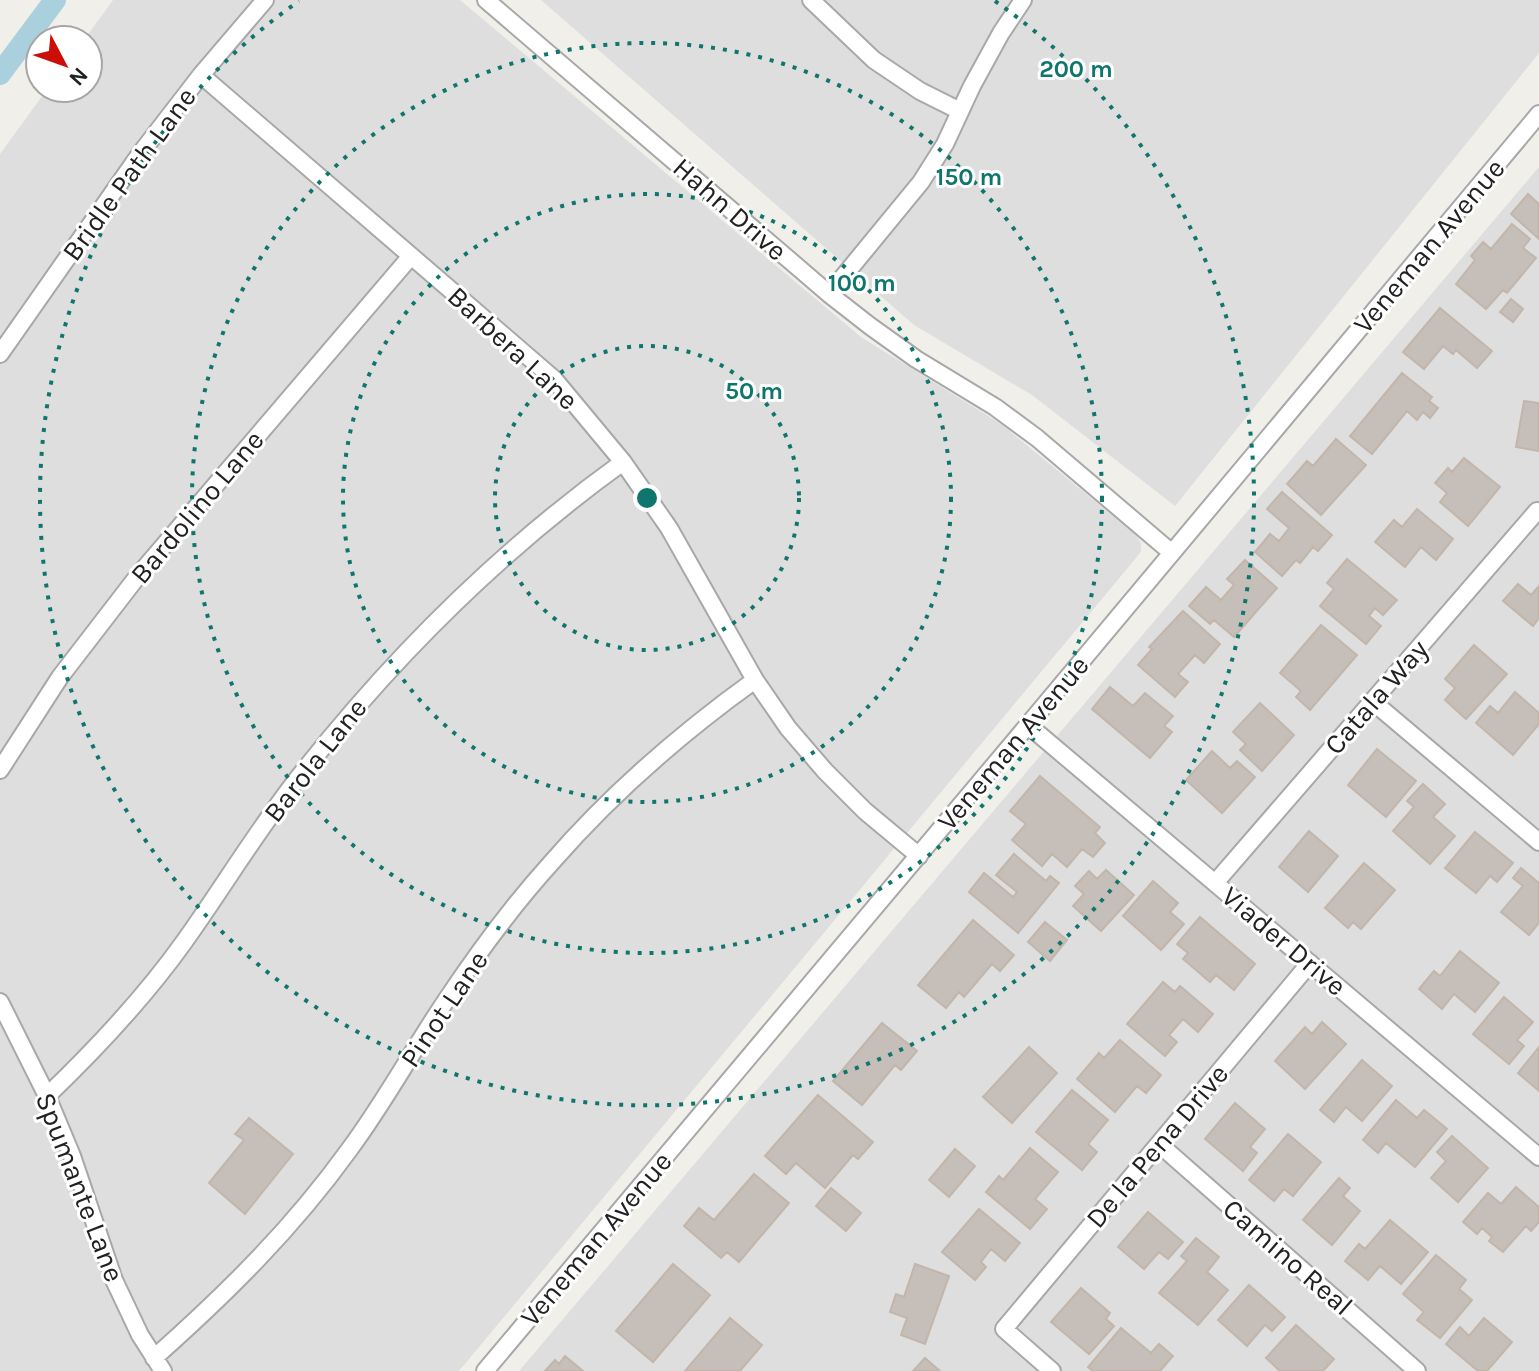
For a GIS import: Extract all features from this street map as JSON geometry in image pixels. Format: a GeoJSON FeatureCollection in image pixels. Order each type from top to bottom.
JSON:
{"type":"FeatureCollection","features":[{"type":"Feature","properties":{"kind":"street","name":"Bridle Path Lane"},"geometry":{"type":"LineString","coordinates":[[0,354],[140,154],[201,75],[265,0]]}},
{"type":"Feature","properties":{"kind":"street","name":"Hahn Drive"},"geometry":{"type":"LineString","coordinates":[[486,0],[829,294],[916,359],[995,407],[1037,438],[1172,553]]}},
{"type":"Feature","properties":{"kind":"street"},"geometry":{"type":"LineString","coordinates":[[811,0],[874,60],[920,91],[960,111]]}},
{"type":"Feature","properties":{"kind":"street"},"geometry":{"type":"LineString","coordinates":[[829,294],[921,182],[945,144],[1001,33],[1023,0]]}},
{"type":"Feature","properties":{"kind":"street","name":"Barbera Lane"},"geometry":{"type":"LineString","coordinates":[[201,75],[554,379],[623,462],[669,528],[755,680],[788,728],[865,811],[919,856]]}},
{"type":"Feature","properties":{"kind":"street","name":"Veneman Avenue"},"geometry":{"type":"LineString","coordinates":[[485,1371],[1539,114]]}},
{"type":"Feature","properties":{"kind":"street","name":"Bardolino Lane"},"geometry":{"type":"LineString","coordinates":[[0,770],[60,677],[137,577],[411,256]]}},
{"type":"Feature","properties":{"kind":"street","name":"Barola Lane"},"geometry":{"type":"LineString","coordinates":[[47,1096],[95,1050],[138,1002],[184,943],[244,851],[300,775],[419,637],[531,533],[623,462]]}},
{"type":"Feature","properties":{"kind":"street","name":"Catala Way"},"geometry":{"type":"LineString","coordinates":[[1215,883],[1538,512]]}},
{"type":"Feature","properties":{"kind":"street","name":"Pinot Lane"},"geometry":{"type":"LineString","coordinates":[[159,1365],[259,1260],[312,1198],[350,1149],[469,968],[550,863],[613,796],[667,747],[755,680]]}},
{"type":"Feature","properties":{"kind":"street"},"geometry":{"type":"LineString","coordinates":[[1372,701],[1539,842]]}},
{"type":"Feature","properties":{"kind":"street","name":"Viader Drive"},"geometry":{"type":"LineString","coordinates":[[1028,725],[1539,1157]]}},
{"type":"Feature","properties":{"kind":"street","name":"De la Pena Drive"},"geometry":{"type":"LineString","coordinates":[[1052,1371],[1004,1329],[1310,963]]}},
{"type":"Feature","properties":{"kind":"street","name":"Spumante Lane"},"geometry":{"type":"LineString","coordinates":[[0,1002],[47,1096],[72,1156],[114,1280],[140,1335],[159,1365]]}},
{"type":"Feature","properties":{"kind":"street","name":"Camino Real"},"geometry":{"type":"LineString","coordinates":[[1159,1144],[1417,1371]]}},
{"type":"Feature","properties":{"kind":"shaded area"},"geometry":{"type":"Polygon","coordinates":[[[113,0],[460,0],[861,337],[1001,424],[1136,535],[1141,543],[1141,551],[1136,558],[459,1371],[0,1371],[0,154],[36,104],[104,104],[104,24],[96,24],[113,0]]]}},
{"type":"Feature","properties":{"kind":"shaded area"},"geometry":{"type":"Polygon","coordinates":[[[541,0],[1539,0],[1539,53],[1175,506],[1032,395],[914,325],[541,0]]]}},
{"type":"Feature","properties":{"kind":"shaded area"},"geometry":{"type":"Polygon","coordinates":[[[1539,167],[1539,1371],[519,1371],[1539,167]]]}},
{"type":"Feature","properties":{"kind":"building"},"geometry":{"type":"Polygon","coordinates":[[[1528,194],[1539,204],[1539,239],[1511,214],[1528,194]]]}},
{"type":"Feature","properties":{"kind":"building"},"geometry":{"type":"Polygon","coordinates":[[[1512,224],[1530,239],[1523,248],[1536,258],[1507,293],[1503,290],[1486,309],[1456,284],[1475,260],[1471,256],[1483,242],[1491,249],[1512,224]]]}},
{"type":"Feature","properties":{"kind":"building"},"geometry":{"type":"Polygon","coordinates":[[[1511,299],[1523,309],[1513,322],[1500,312],[1511,299]]]}},
{"type":"Feature","properties":{"kind":"building"},"geometry":{"type":"Polygon","coordinates":[[[1440,308],[1492,351],[1477,368],[1456,350],[1453,354],[1443,346],[1424,369],[1403,352],[1440,308]]]}},
{"type":"Feature","properties":{"kind":"building"},"geometry":{"type":"Polygon","coordinates":[[[1402,373],[1432,397],[1429,401],[1438,408],[1430,418],[1423,412],[1417,420],[1407,411],[1372,454],[1350,436],[1402,373]]]}},
{"type":"Feature","properties":{"kind":"building"},"geometry":{"type":"Polygon","coordinates":[[[1524,401],[1539,403],[1539,451],[1516,447],[1524,401]]]}},
{"type":"Feature","properties":{"kind":"building"},"geometry":{"type":"Polygon","coordinates":[[[1336,439],[1366,465],[1321,515],[1287,484],[1307,461],[1313,466],[1336,439]]]}},
{"type":"Feature","properties":{"kind":"building"},"geometry":{"type":"Polygon","coordinates":[[[1464,458],[1500,487],[1468,526],[1440,502],[1447,493],[1435,483],[1448,468],[1452,472],[1464,458]]]}},
{"type":"Feature","properties":{"kind":"building"},"geometry":{"type":"Polygon","coordinates":[[[1282,492],[1332,535],[1318,551],[1313,547],[1300,563],[1296,560],[1282,576],[1255,552],[1270,534],[1279,541],[1289,528],[1267,509],[1282,492]]]}},
{"type":"Feature","properties":{"kind":"building"},"geometry":{"type":"Polygon","coordinates":[[[1417,509],[1453,539],[1436,560],[1421,547],[1405,567],[1375,542],[1394,520],[1402,527],[1417,509]]]}},
{"type":"Feature","properties":{"kind":"building"},"geometry":{"type":"Polygon","coordinates":[[[1347,559],[1397,600],[1383,615],[1375,608],[1369,616],[1381,626],[1366,644],[1320,606],[1334,589],[1327,583],[1347,559]]]}},
{"type":"Feature","properties":{"kind":"building"},"geometry":{"type":"Polygon","coordinates":[[[1245,560],[1277,588],[1234,637],[1214,620],[1210,624],[1189,606],[1206,587],[1221,600],[1234,585],[1227,579],[1245,560]]]}},
{"type":"Feature","properties":{"kind":"building"},"geometry":{"type":"Polygon","coordinates":[[[1518,584],[1531,595],[1539,586],[1539,618],[1533,626],[1503,601],[1518,584]]]}},
{"type":"Feature","properties":{"kind":"building"},"geometry":{"type":"Polygon","coordinates":[[[1183,611],[1220,644],[1204,663],[1195,655],[1178,674],[1188,682],[1175,697],[1138,665],[1152,649],[1149,647],[1183,611]]]}},
{"type":"Feature","properties":{"kind":"building"},"geometry":{"type":"Polygon","coordinates":[[[1321,625],[1357,655],[1310,710],[1296,697],[1301,691],[1280,673],[1321,625]]]}},
{"type":"Feature","properties":{"kind":"building"},"geometry":{"type":"Polygon","coordinates":[[[1474,645],[1507,674],[1466,719],[1445,700],[1455,688],[1445,679],[1474,645]]]}},
{"type":"Feature","properties":{"kind":"building"},"geometry":{"type":"Polygon","coordinates":[[[1110,687],[1133,706],[1145,693],[1173,716],[1164,726],[1172,732],[1150,758],[1092,709],[1110,687]]]}},
{"type":"Feature","properties":{"kind":"building"},"geometry":{"type":"Polygon","coordinates":[[[1515,692],[1539,713],[1539,724],[1513,755],[1476,723],[1490,706],[1498,713],[1515,692]]]}},
{"type":"Feature","properties":{"kind":"building"},"geometry":{"type":"Polygon","coordinates":[[[1260,703],[1294,735],[1262,771],[1240,750],[1246,744],[1233,732],[1260,703]]]}},
{"type":"Feature","properties":{"kind":"building"},"geometry":{"type":"Polygon","coordinates":[[[1377,749],[1416,781],[1386,817],[1348,785],[1377,749]]]}},
{"type":"Feature","properties":{"kind":"building"},"geometry":{"type":"Polygon","coordinates":[[[1212,751],[1230,768],[1237,761],[1255,777],[1222,813],[1186,780],[1212,751]]]}},
{"type":"Feature","properties":{"kind":"building"},"geometry":{"type":"Polygon","coordinates":[[[1040,776],[1100,827],[1095,833],[1105,843],[1093,857],[1082,849],[1067,867],[1052,854],[1042,866],[1012,840],[1026,824],[1010,811],[1040,776]]]}},
{"type":"Feature","properties":{"kind":"building"},"geometry":{"type":"Polygon","coordinates":[[[1423,784],[1445,804],[1433,817],[1455,836],[1430,864],[1393,831],[1414,807],[1407,801],[1423,784]]]}},
{"type":"Feature","properties":{"kind":"building"},"geometry":{"type":"Polygon","coordinates":[[[1309,831],[1338,856],[1308,892],[1279,867],[1309,831]]]}},
{"type":"Feature","properties":{"kind":"building"},"geometry":{"type":"Polygon","coordinates":[[[1475,832],[1513,863],[1497,882],[1490,876],[1476,893],[1445,868],[1475,832]]]}},
{"type":"Feature","properties":{"kind":"building"},"geometry":{"type":"Polygon","coordinates":[[[1014,854],[1046,881],[1050,876],[1059,883],[1018,933],[969,892],[984,873],[1013,897],[1017,892],[996,875],[1014,854]]]}},
{"type":"Feature","properties":{"kind":"building"},"geometry":{"type":"Polygon","coordinates":[[[1364,863],[1395,890],[1361,929],[1353,922],[1348,928],[1325,908],[1364,863]]]}},
{"type":"Feature","properties":{"kind":"building"},"geometry":{"type":"Polygon","coordinates":[[[1521,868],[1539,883],[1539,923],[1529,935],[1501,912],[1523,886],[1513,878],[1521,868]]]}},
{"type":"Feature","properties":{"kind":"building"},"geometry":{"type":"Polygon","coordinates":[[[1106,870],[1134,895],[1101,931],[1073,906],[1084,894],[1075,886],[1089,871],[1097,879],[1106,870]]]}},
{"type":"Feature","properties":{"kind":"building"},"geometry":{"type":"Polygon","coordinates":[[[1153,881],[1178,903],[1170,912],[1184,924],[1161,950],[1123,916],[1153,881]]]}},
{"type":"Feature","properties":{"kind":"building"},"geometry":{"type":"Polygon","coordinates":[[[1200,917],[1255,964],[1234,990],[1216,975],[1210,982],[1183,959],[1188,953],[1177,944],[1200,917]]]}},
{"type":"Feature","properties":{"kind":"building"},"geometry":{"type":"Polygon","coordinates":[[[973,920],[1014,955],[1000,971],[992,964],[964,997],[959,992],[946,1008],[918,985],[973,920]]]}},
{"type":"Feature","properties":{"kind":"building"},"geometry":{"type":"Polygon","coordinates":[[[1045,922],[1067,940],[1050,961],[1028,942],[1045,922]]]}},
{"type":"Feature","properties":{"kind":"building"},"geometry":{"type":"Polygon","coordinates":[[[1460,951],[1499,983],[1475,1012],[1454,994],[1442,1009],[1419,989],[1434,971],[1440,976],[1460,951]]]}},
{"type":"Feature","properties":{"kind":"building"},"geometry":{"type":"Polygon","coordinates":[[[1163,982],[1175,992],[1180,986],[1213,1014],[1198,1032],[1183,1019],[1169,1035],[1177,1042],[1165,1056],[1127,1024],[1163,982]]]}},
{"type":"Feature","properties":{"kind":"building"},"geometry":{"type":"Polygon","coordinates":[[[1504,997],[1533,1022],[1517,1040],[1524,1046],[1509,1064],[1473,1034],[1504,997]]]}},
{"type":"Feature","properties":{"kind":"building"},"geometry":{"type":"Polygon","coordinates":[[[1322,1022],[1346,1044],[1305,1089],[1275,1061],[1305,1027],[1312,1034],[1322,1022]]]}},
{"type":"Feature","properties":{"kind":"building"},"geometry":{"type":"Polygon","coordinates":[[[882,1023],[917,1051],[901,1070],[895,1065],[862,1105],[833,1081],[882,1023]]]}},
{"type":"Feature","properties":{"kind":"building"},"geometry":{"type":"Polygon","coordinates":[[[1120,1040],[1161,1075],[1146,1093],[1137,1086],[1115,1112],[1077,1079],[1099,1053],[1104,1058],[1120,1040]]]}},
{"type":"Feature","properties":{"kind":"building"},"geometry":{"type":"Polygon","coordinates":[[[1029,1047],[1057,1073],[1012,1123],[983,1097],[1029,1047]]]}},
{"type":"Feature","properties":{"kind":"building"},"geometry":{"type":"Polygon","coordinates":[[[1539,1047],[1539,1091],[1518,1073],[1539,1047]]]}},
{"type":"Feature","properties":{"kind":"building"},"geometry":{"type":"Polygon","coordinates":[[[1362,1060],[1392,1086],[1362,1121],[1346,1107],[1334,1122],[1320,1110],[1362,1060]]]}},
{"type":"Feature","properties":{"kind":"building"},"geometry":{"type":"Polygon","coordinates":[[[1072,1090],[1108,1120],[1088,1144],[1097,1152],[1082,1170],[1036,1132],[1072,1090]]]}},
{"type":"Feature","properties":{"kind":"building"},"geometry":{"type":"Polygon","coordinates":[[[818,1095],[873,1142],[858,1159],[853,1155],[825,1188],[796,1163],[786,1174],[765,1156],[818,1095]]]}},
{"type":"Feature","properties":{"kind":"building"},"geometry":{"type":"Polygon","coordinates":[[[1396,1100],[1417,1118],[1424,1110],[1447,1129],[1415,1167],[1386,1143],[1378,1153],[1363,1140],[1396,1100]]]}},
{"type":"Feature","properties":{"kind":"building"},"geometry":{"type":"Polygon","coordinates":[[[1235,1103],[1265,1129],[1250,1147],[1257,1153],[1243,1171],[1205,1139],[1235,1103]]]}},
{"type":"Feature","properties":{"kind":"building"},"geometry":{"type":"Polygon","coordinates":[[[249,1118],[293,1154],[245,1214],[209,1183],[244,1140],[235,1134],[249,1118]]]}},
{"type":"Feature","properties":{"kind":"building"},"geometry":{"type":"Polygon","coordinates":[[[1288,1134],[1321,1162],[1293,1196],[1284,1189],[1274,1201],[1249,1180],[1288,1134]]]}},
{"type":"Feature","properties":{"kind":"building"},"geometry":{"type":"Polygon","coordinates":[[[1452,1136],[1488,1168],[1458,1202],[1431,1178],[1446,1161],[1437,1152],[1452,1136]]]}},
{"type":"Feature","properties":{"kind":"building"},"geometry":{"type":"Polygon","coordinates":[[[1030,1148],[1058,1172],[1035,1199],[1047,1209],[1030,1229],[986,1192],[999,1176],[1003,1180],[1030,1148]]]}},
{"type":"Feature","properties":{"kind":"building"},"geometry":{"type":"Polygon","coordinates":[[[955,1149],[975,1166],[949,1197],[929,1180],[955,1149]]]}},
{"type":"Feature","properties":{"kind":"building"},"geometry":{"type":"Polygon","coordinates":[[[754,1174],[789,1203],[739,1262],[727,1252],[721,1258],[684,1226],[699,1208],[714,1220],[754,1174]]]}},
{"type":"Feature","properties":{"kind":"building"},"geometry":{"type":"Polygon","coordinates":[[[1339,1178],[1350,1188],[1343,1196],[1360,1211],[1332,1245],[1303,1220],[1339,1178]]]}},
{"type":"Feature","properties":{"kind":"building"},"geometry":{"type":"Polygon","coordinates":[[[1516,1187],[1539,1207],[1539,1222],[1531,1231],[1526,1226],[1503,1252],[1489,1241],[1492,1237],[1482,1228],[1477,1234],[1463,1222],[1488,1193],[1501,1204],[1516,1187]]]}},
{"type":"Feature","properties":{"kind":"building"},"geometry":{"type":"Polygon","coordinates":[[[831,1188],[861,1213],[846,1231],[816,1206],[831,1188]]]}},
{"type":"Feature","properties":{"kind":"building"},"geometry":{"type":"Polygon","coordinates":[[[979,1209],[1020,1243],[1005,1261],[991,1249],[981,1262],[986,1267],[975,1280],[942,1252],[979,1209]]]}},
{"type":"Feature","properties":{"kind":"building"},"geometry":{"type":"Polygon","coordinates":[[[1148,1212],[1183,1242],[1168,1259],[1159,1252],[1144,1269],[1118,1247],[1148,1212]]]}},
{"type":"Feature","properties":{"kind":"building"},"geometry":{"type":"Polygon","coordinates":[[[1390,1220],[1428,1252],[1401,1284],[1380,1266],[1368,1280],[1345,1261],[1359,1244],[1365,1249],[1390,1220]]]}},
{"type":"Feature","properties":{"kind":"building"},"geometry":{"type":"Polygon","coordinates":[[[1196,1238],[1219,1257],[1207,1272],[1228,1290],[1198,1325],[1159,1293],[1187,1261],[1181,1256],[1196,1238]]]}},
{"type":"Feature","properties":{"kind":"building"},"geometry":{"type":"Polygon","coordinates":[[[1436,1255],[1466,1280],[1459,1289],[1472,1300],[1440,1338],[1417,1320],[1424,1312],[1403,1294],[1436,1255]]]}},
{"type":"Feature","properties":{"kind":"building"},"geometry":{"type":"Polygon","coordinates":[[[673,1264],[710,1295],[653,1362],[616,1331],[673,1264]]]}},
{"type":"Feature","properties":{"kind":"building"},"geometry":{"type":"Polygon","coordinates":[[[915,1264],[949,1276],[925,1344],[901,1335],[907,1318],[890,1312],[896,1294],[904,1297],[915,1264]]]}},
{"type":"Feature","properties":{"kind":"building"},"geometry":{"type":"Polygon","coordinates":[[[1249,1285],[1285,1317],[1272,1331],[1265,1325],[1247,1346],[1218,1320],[1249,1285]]]}},
{"type":"Feature","properties":{"kind":"building"},"geometry":{"type":"Polygon","coordinates":[[[1081,1288],[1110,1313],[1106,1319],[1114,1326],[1089,1354],[1051,1322],[1081,1288]]]}},
{"type":"Feature","properties":{"kind":"building"},"geometry":{"type":"Polygon","coordinates":[[[730,1318],[762,1345],[740,1371],[685,1371],[730,1318]]]}},
{"type":"Feature","properties":{"kind":"building"},"geometry":{"type":"Polygon","coordinates":[[[1484,1318],[1512,1342],[1487,1371],[1478,1371],[1446,1344],[1460,1327],[1469,1336],[1484,1318]]]}},
{"type":"Feature","properties":{"kind":"building"},"geometry":{"type":"Polygon","coordinates":[[[1296,1325],[1334,1359],[1323,1371],[1280,1371],[1266,1358],[1296,1325]]]}},
{"type":"Feature","properties":{"kind":"building"},"geometry":{"type":"Polygon","coordinates":[[[1121,1328],[1151,1353],[1159,1344],[1173,1356],[1160,1371],[1093,1371],[1088,1367],[1121,1328]]]}},
{"type":"Feature","properties":{"kind":"building"},"geometry":{"type":"Polygon","coordinates":[[[565,1356],[583,1371],[545,1371],[555,1360],[559,1364],[565,1356]]]}},
{"type":"Feature","properties":{"kind":"building"},"geometry":{"type":"Polygon","coordinates":[[[925,1358],[940,1371],[913,1371],[925,1358]]]}},
{"type":"Feature","properties":{"kind":"waterway"},"geometry":{"type":"LineString","coordinates":[[0,74],[55,0]]}}]}
